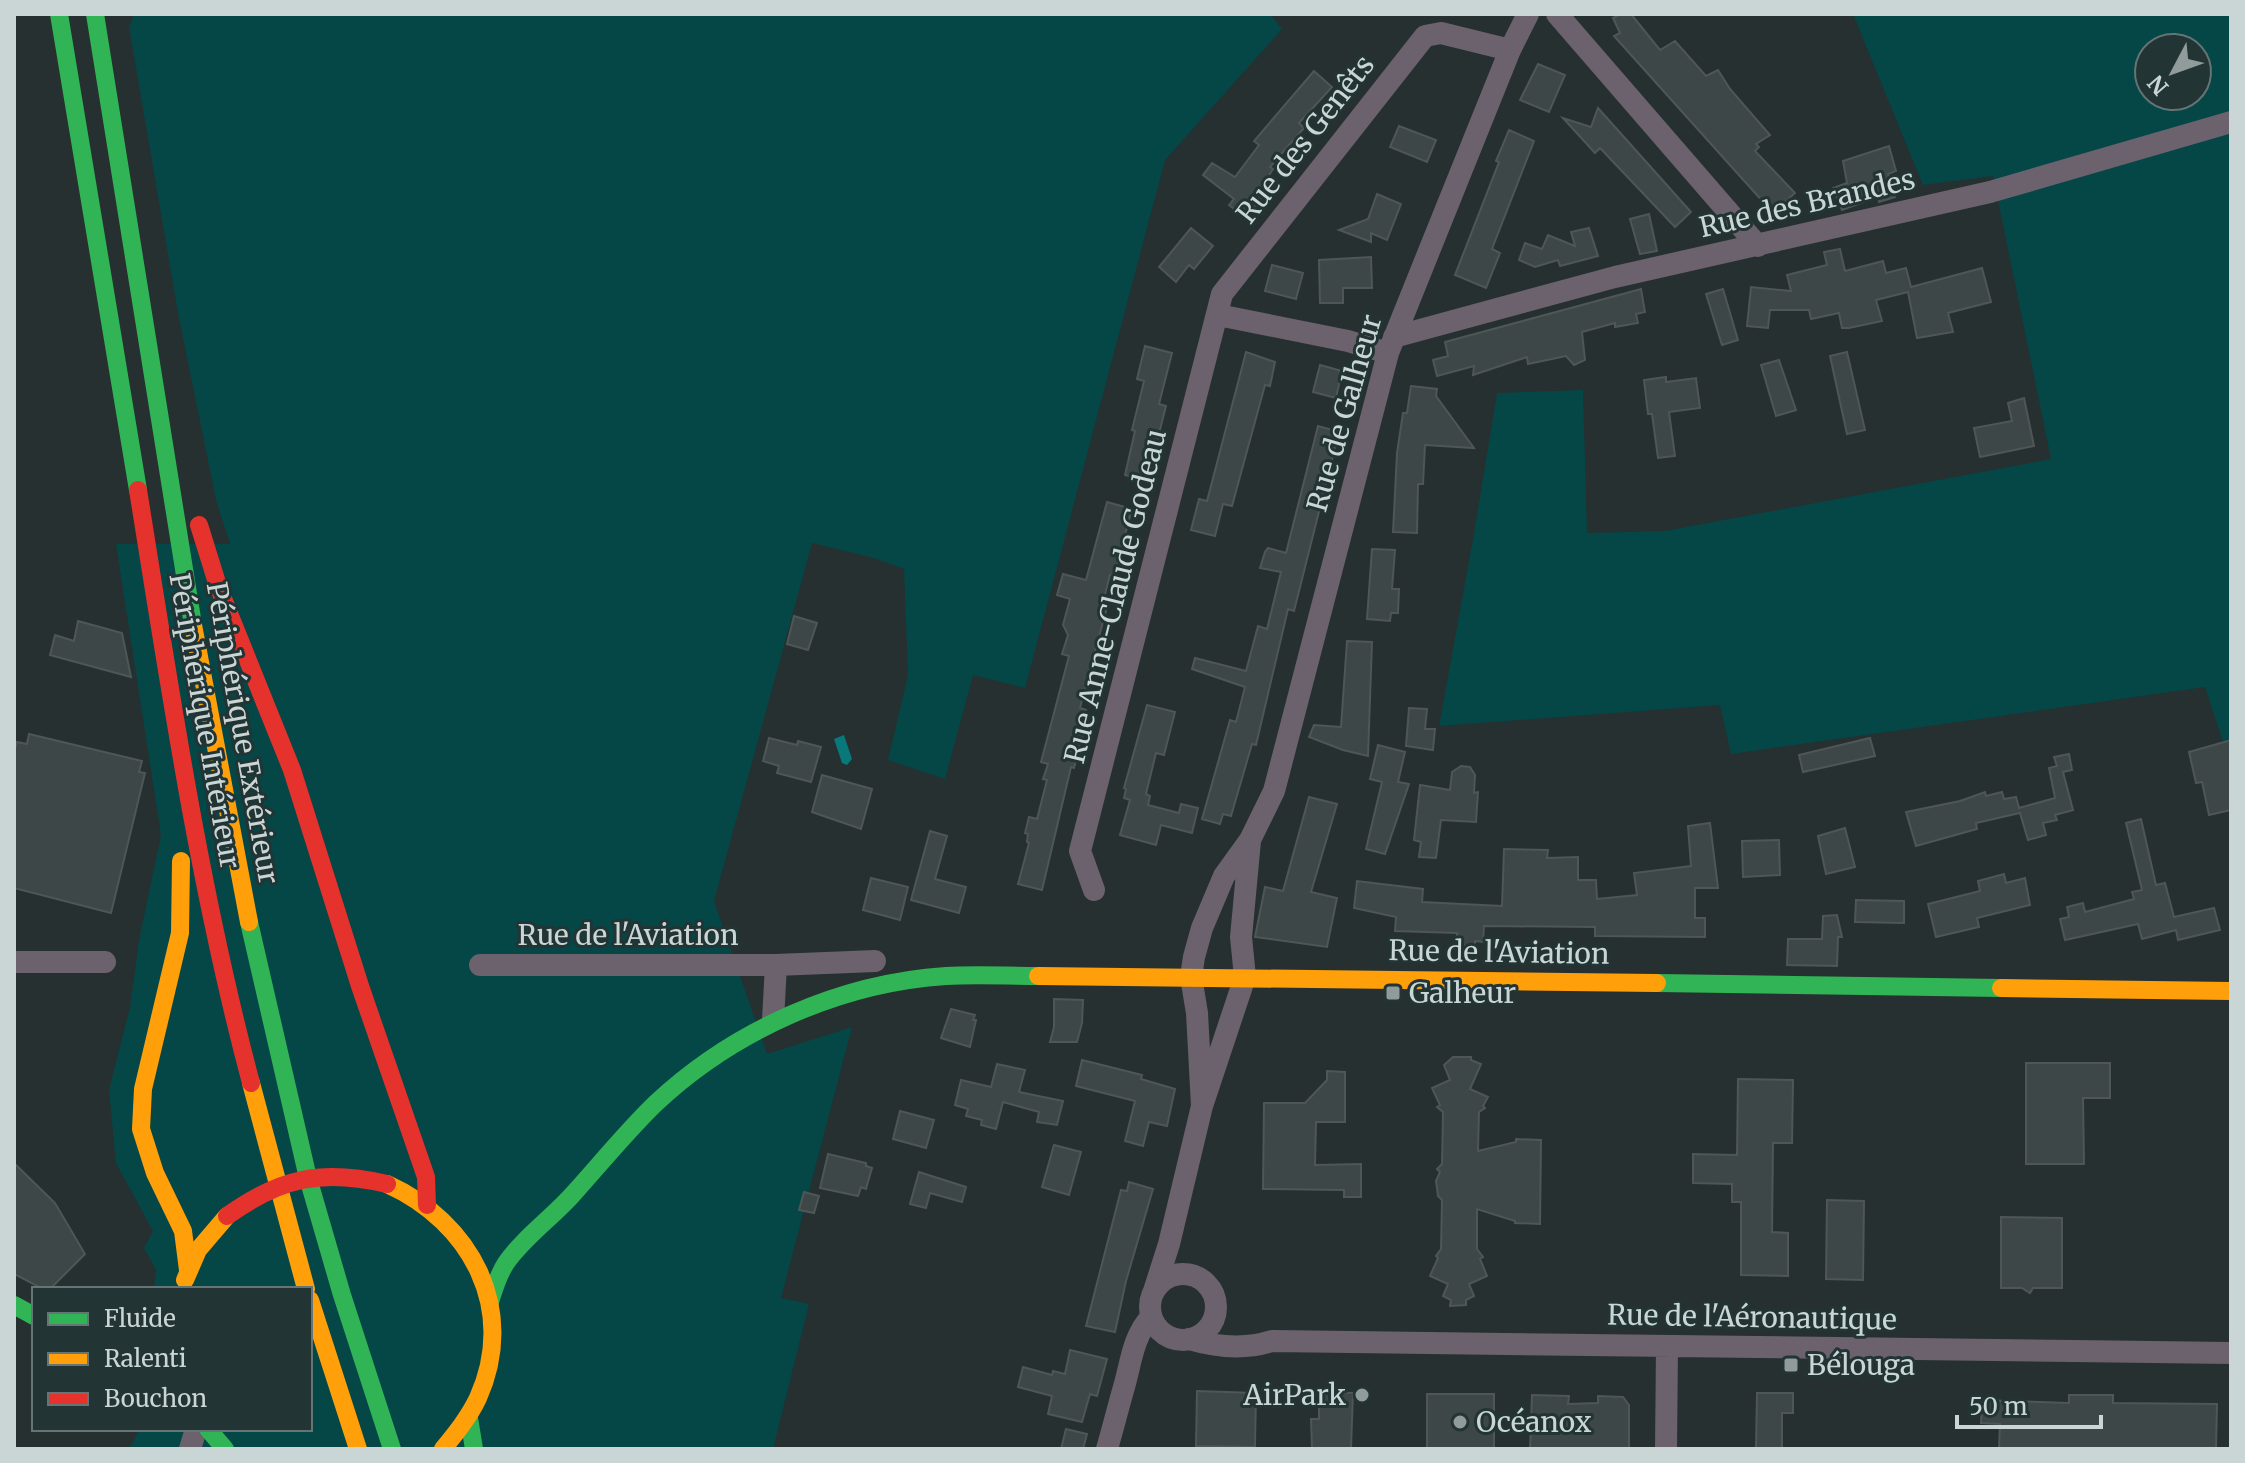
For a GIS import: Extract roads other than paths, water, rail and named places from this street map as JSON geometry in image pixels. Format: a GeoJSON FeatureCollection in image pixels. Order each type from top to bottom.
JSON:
{"type":"FeatureCollection","features":[{"type":"Feature","properties":{"kind":"main road","name":"Périphérique Intérieur"},"geometry":{"type":"LineString","coordinates":[[59,14],[191,814],[241,1044],[305,1287]]}},
{"type":"Feature","properties":{"kind":"main road","name":"Périphérique Extérieur"},"geometry":{"type":"LineString","coordinates":[[95,14],[224,797],[272,1029],[299,1143],[339,1285],[392,1449]]}},
{"type":"Feature","properties":{"kind":"main road"},"geometry":{"type":"LineString","coordinates":[[156,390],[176,419],[192,497],[218,586],[292,770],[369,1014],[426,1177],[427,1205]]}},
{"type":"Feature","properties":{"kind":"main road"},"geometry":{"type":"LineString","coordinates":[[188,1270],[183,1231],[145,1149],[140,1106],[180,933],[183,894],[180,843],[191,814]]}},
{"type":"Feature","properties":{"kind":"main road","name":"Rue de l'Aviation"},"geometry":{"type":"LineString","coordinates":[[490,1302],[499,1275],[509,1259],[561,1209],[621,1138],[654,1105],[714,1056],[773,1020],[876,988],[946,976],[1245,977],[2231,991]]}},
{"type":"Feature","properties":{"kind":"main road"},"geometry":{"type":"LineString","coordinates":[[183,1287],[198,1250],[227,1216],[262,1192],[302,1178],[345,1175],[387,1184],[427,1205],[482,1246],[528,1240]]}},
{"type":"Feature","properties":{"kind":"main road"},"geometry":{"type":"LineString","coordinates":[[443,1449],[469,1418],[489,1370],[493,1337],[490,1302],[481,1273],[482,1246]]}},
{"type":"Feature","properties":{"kind":"main road"},"geometry":{"type":"LineString","coordinates":[[14,1305],[32,1315]]}},
{"type":"Feature","properties":{"kind":"main road"},"geometry":{"type":"LineString","coordinates":[[312,1306],[358,1449]]}},
{"type":"Feature","properties":{"kind":"main road"},"geometry":{"type":"LineString","coordinates":[[469,1418],[474,1449]]}},
{"type":"Feature","properties":{"kind":"main road"},"geometry":{"type":"LineString","coordinates":[[210,1431],[225,1449]]}},
{"type":"Feature","properties":{"kind":"street","name":"Rue de Galheur"},"geometry":{"type":"LineString","coordinates":[[1191,977],[1202,928],[1224,876],[1250,840],[1274,791],[1391,345],[1510,50],[1528,14]]}},
{"type":"Feature","properties":{"kind":"street"},"geometry":{"type":"LineString","coordinates":[[1557,14],[1758,246]]}},
{"type":"Feature","properties":{"kind":"street","name":"Rue des Genêts"},"geometry":{"type":"LineString","coordinates":[[1218,315],[1222,294],[1425,36],[1446,24],[1510,50]]}},
{"type":"Feature","properties":{"kind":"street","name":"Rue des Brandes"},"geometry":{"type":"LineString","coordinates":[[1391,345],[1447,325],[1615,277],[1990,192],[2231,122]]}},
{"type":"Feature","properties":{"kind":"street"},"geometry":{"type":"LineString","coordinates":[[1218,315],[1348,341],[1391,345]]}},
{"type":"Feature","properties":{"kind":"street","name":"Rue Anne-Claude Godeau"},"geometry":{"type":"LineString","coordinates":[[1094,890],[1080,851],[1218,315]]}},
{"type":"Feature","properties":{"kind":"street","name":"Rue de Galheur"},"geometry":{"type":"LineString","coordinates":[[1245,977],[1241,937],[1250,840]]}},
{"type":"Feature","properties":{"kind":"street","name":"Rue de l'Aviation"},"geometry":{"type":"LineString","coordinates":[[480,965],[776,965],[875,961]]}},
{"type":"Feature","properties":{"kind":"street"},"geometry":{"type":"LineString","coordinates":[[14,962],[105,962]]}},
{"type":"Feature","properties":{"kind":"street","name":"Rue de l'Aviation"},"geometry":{"type":"LineString","coordinates":[[773,1020],[776,965]]}},
{"type":"Feature","properties":{"kind":"street"},"geometry":{"type":"LineString","coordinates":[[1191,977],[1197,1013],[1202,1106]]}},
{"type":"Feature","properties":{"kind":"street"},"geometry":{"type":"LineString","coordinates":[[1179,1338],[1155,1325],[1150,1308],[1169,1244],[1202,1106],[1245,977]]}},
{"type":"Feature","properties":{"kind":"street"},"geometry":{"type":"LineString","coordinates":[[1126,1382],[1137,1363],[1179,1338],[1204,1332],[1214,1318],[1216,1309],[1212,1291],[1192,1275],[1174,1274],[1163,1280],[1154,1291]]}},
{"type":"Feature","properties":{"kind":"street"},"geometry":{"type":"LineString","coordinates":[[1107,1449],[1126,1382],[1129,1359],[1144,1325],[1151,1317]]}},
{"type":"Feature","properties":{"kind":"street","name":"Rue de l'Aéronautique"},"geometry":{"type":"LineString","coordinates":[[1214,1318],[1232,1332],[1272,1341],[2231,1353]]}},
{"type":"Feature","properties":{"kind":"street","name":"Rue de l'Aéronautique"},"geometry":{"type":"LineString","coordinates":[[1179,1338],[1211,1345],[1243,1347],[1272,1341]]}},
{"type":"Feature","properties":{"kind":"street"},"geometry":{"type":"LineString","coordinates":[[1666,1449],[1667,1346]]}},
{"type":"Feature","properties":{"kind":"place","name":"Galheur"},"geometry":{"type":"Point","coordinates":[1393,993]}},
{"type":"Feature","properties":{"kind":"place","name":"Bélouga"},"geometry":{"type":"Point","coordinates":[1791,1365]}},
{"type":"Feature","properties":{"kind":"place","name":"AirPark"},"geometry":{"type":"Point","coordinates":[1362,1395]}},
{"type":"Feature","properties":{"kind":"place","name":"Océanox"},"geometry":{"type":"Point","coordinates":[1460,1422]}}]}
